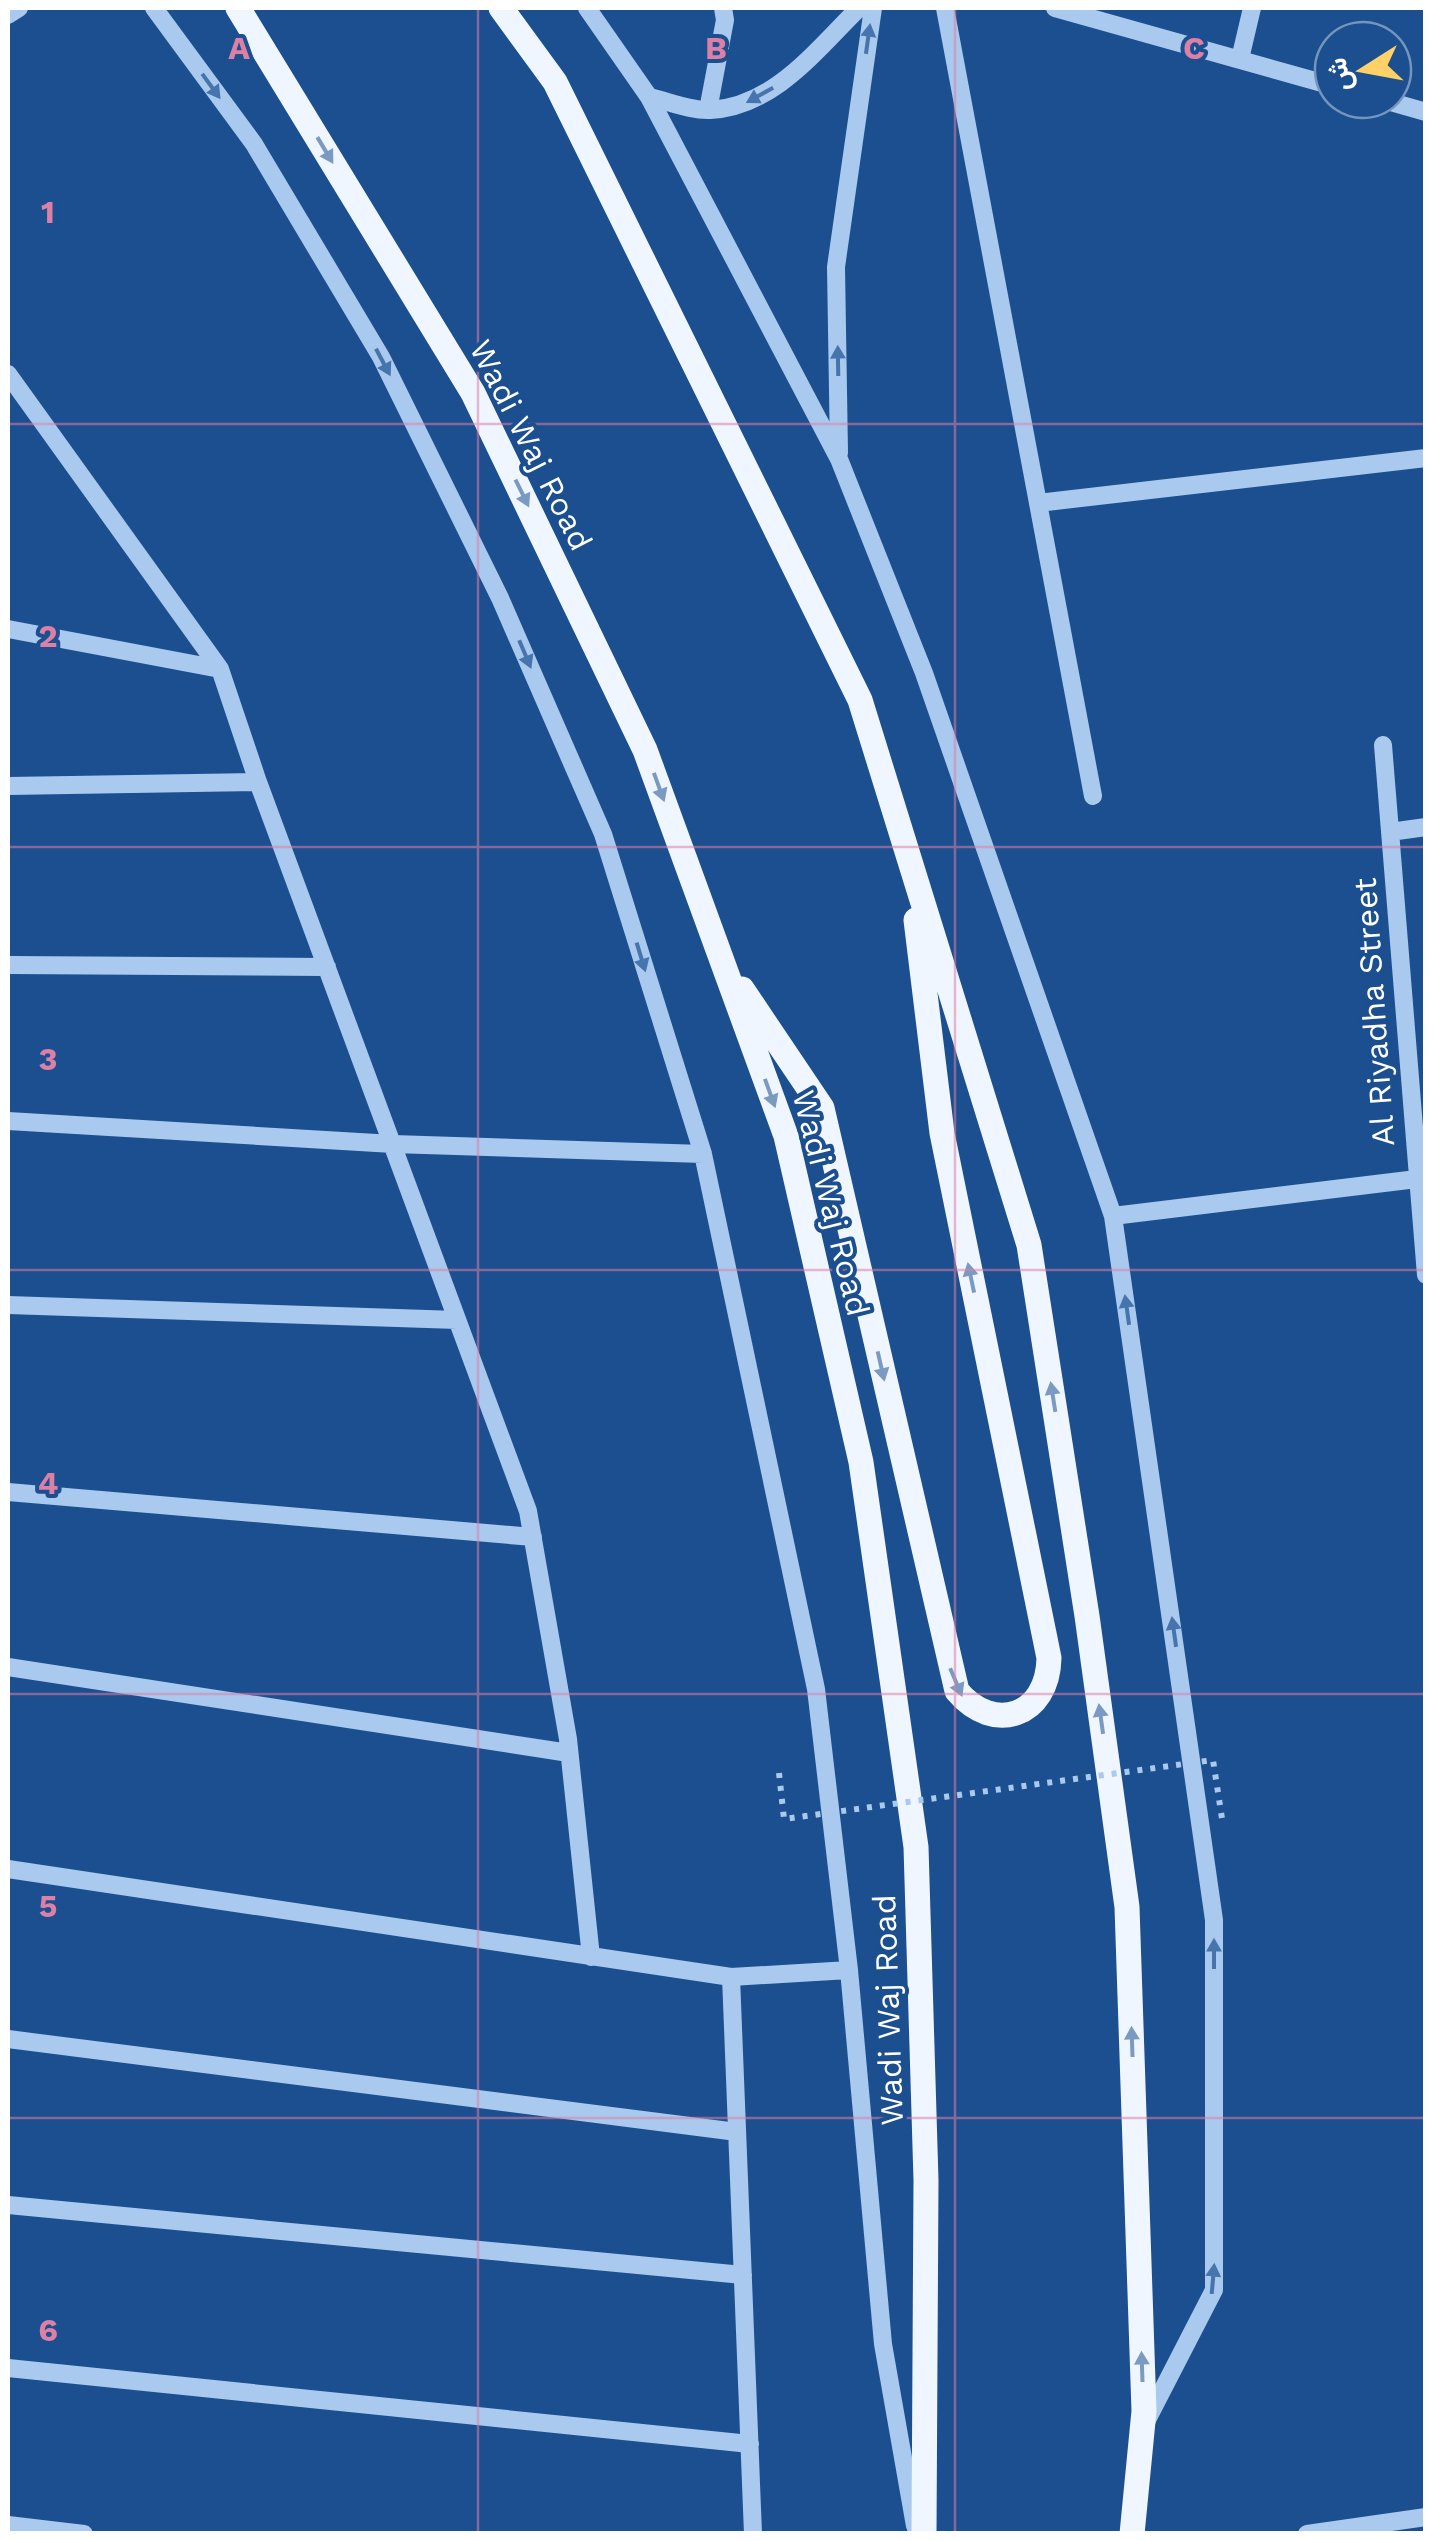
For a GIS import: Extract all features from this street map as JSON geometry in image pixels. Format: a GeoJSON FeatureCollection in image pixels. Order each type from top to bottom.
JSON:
{"type":"FeatureCollection","features":[{"type":"Feature","properties":{"kind":"main road","name":"Wadi Waj Road"},"geometry":{"type":"LineString","coordinates":[[238,8],[474,393],[645,750],[786,1136],[861,1462],[916,1847],[926,2180],[920,2534]]}},
{"type":"Feature","properties":{"kind":"main road"},"geometry":{"type":"LineString","coordinates":[[501,8],[555,82],[860,700],[1029,1245],[1087,1616],[1127,1908],[1142,2429],[1132,2534]]}},
{"type":"Feature","properties":{"kind":"main road"},"geometry":{"type":"LineString","coordinates":[[720,956],[822,1108],[957,1691],[983,1713],[1016,1714],[1032,1705],[1042,1692],[1048,1676],[1048,1658],[942,1133],[909,857]]}},
{"type":"Feature","properties":{"kind":"main road"},"geometry":{"type":"LineString","coordinates":[[1137,2484],[1142,2534]]}},
{"type":"Feature","properties":{"kind":"street"},"geometry":{"type":"LineString","coordinates":[[8,15],[19,8]]}},
{"type":"Feature","properties":{"kind":"street"},"geometry":{"type":"LineString","coordinates":[[154,8],[254,144],[381,357],[500,598],[602,834],[703,1154],[816,1689],[849,1970],[883,2344],[920,2534]]}},
{"type":"Feature","properties":{"kind":"street"},"geometry":{"type":"LineString","coordinates":[[586,8],[649,98],[839,459],[924,673],[1113,1216],[1214,1920],[1214,2290],[1142,2429]]}},
{"type":"Feature","properties":{"kind":"street"},"geometry":{"type":"LineString","coordinates":[[708,110],[725,20],[723,8]]}},
{"type":"Feature","properties":{"kind":"street"},"geometry":{"type":"LineString","coordinates":[[649,98],[708,110],[745,103],[788,79],[859,8]]}},
{"type":"Feature","properties":{"kind":"street"},"geometry":{"type":"LineString","coordinates":[[839,459],[836,266],[873,8]]}},
{"type":"Feature","properties":{"kind":"street"},"geometry":{"type":"LineString","coordinates":[[945,8],[1093,796]]}},
{"type":"Feature","properties":{"kind":"street"},"geometry":{"type":"LineString","coordinates":[[1056,8],[1313,80]]}},
{"type":"Feature","properties":{"kind":"street"},"geometry":{"type":"LineString","coordinates":[[1240,60],[1252,8]]}},
{"type":"Feature","properties":{"kind":"street"},"geometry":{"type":"LineString","coordinates":[[8,374],[220,669],[258,782],[528,1511],[569,1753],[590,1957]]}},
{"type":"Feature","properties":{"kind":"street"},"geometry":{"type":"LineString","coordinates":[[1038,503],[1426,458]]}},
{"type":"Feature","properties":{"kind":"street"},"geometry":{"type":"LineString","coordinates":[[8,629],[220,669]]}},
{"type":"Feature","properties":{"kind":"street","name":"Al Riyadha Street"},"geometry":{"type":"LineString","coordinates":[[1383,745],[1426,1275]]}},
{"type":"Feature","properties":{"kind":"street"},"geometry":{"type":"LineString","coordinates":[[8,786],[258,782]]}},
{"type":"Feature","properties":{"kind":"street"},"geometry":{"type":"LineString","coordinates":[[1390,832],[1426,827]]}},
{"type":"Feature","properties":{"kind":"street"},"geometry":{"type":"LineString","coordinates":[[8,965],[327,968]]}},
{"type":"Feature","properties":{"kind":"street"},"geometry":{"type":"LineString","coordinates":[[8,1120],[392,1144],[703,1154]]}},
{"type":"Feature","properties":{"kind":"street"},"geometry":{"type":"LineString","coordinates":[[1113,1216],[1421,1178]]}},
{"type":"Feature","properties":{"kind":"street"},"geometry":{"type":"LineString","coordinates":[[8,1305],[457,1320]]}},
{"type":"Feature","properties":{"kind":"street"},"geometry":{"type":"LineString","coordinates":[[8,1492],[532,1537]]}},
{"type":"Feature","properties":{"kind":"street"},"geometry":{"type":"LineString","coordinates":[[8,1667],[569,1753]]}},
{"type":"Feature","properties":{"kind":"street"},"geometry":{"type":"LineString","coordinates":[[8,1869],[731,1977],[849,1970]]}},
{"type":"Feature","properties":{"kind":"street"},"geometry":{"type":"LineString","coordinates":[[731,1977],[753,2534]]}},
{"type":"Feature","properties":{"kind":"street"},"geometry":{"type":"LineString","coordinates":[[8,2039],[737,2132]]}},
{"type":"Feature","properties":{"kind":"street"},"geometry":{"type":"LineString","coordinates":[[8,2205],[743,2275]]}},
{"type":"Feature","properties":{"kind":"street"},"geometry":{"type":"LineString","coordinates":[[8,2368],[750,2444]]}},
{"type":"Feature","properties":{"kind":"street"},"geometry":{"type":"LineString","coordinates":[[1307,2534],[1426,2517]]}},
{"type":"Feature","properties":{"kind":"street"},"geometry":{"type":"LineString","coordinates":[[8,2525],[84,2534]]}},
{"type":"Feature","properties":{"kind":"path"},"geometry":{"type":"LineString","coordinates":[[779,1773],[784,1818],[1212,1760],[1223,1825]]}}]}
